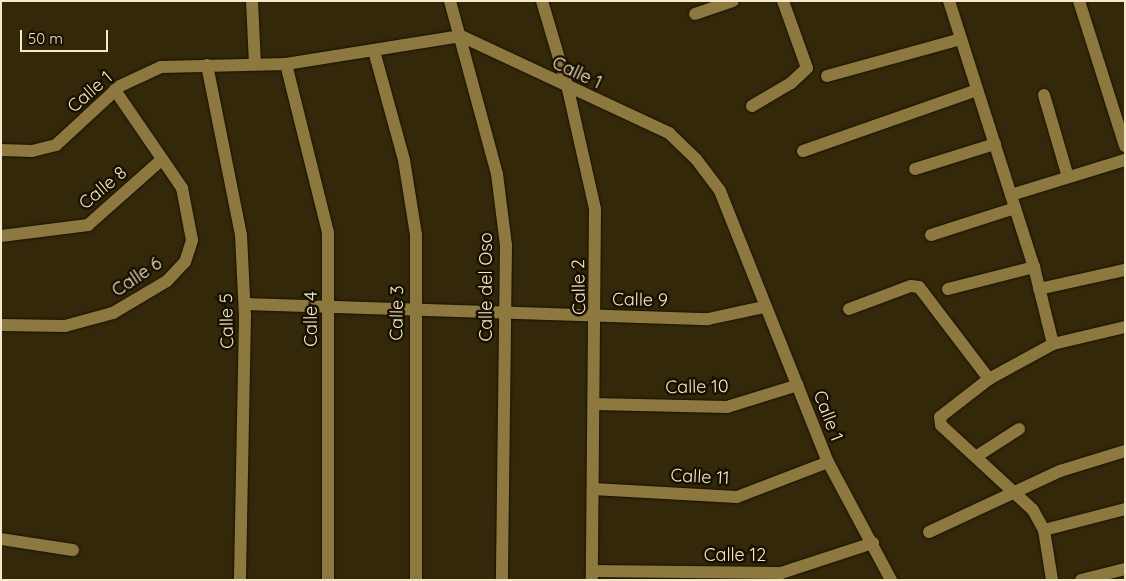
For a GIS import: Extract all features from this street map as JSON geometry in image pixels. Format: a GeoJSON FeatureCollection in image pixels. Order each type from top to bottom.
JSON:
{"type":"FeatureCollection","features":[{"type":"Feature","properties":{"kind":"street"},"geometry":{"type":"LineString","coordinates":[[252,1],[255,64]]}},
{"type":"Feature","properties":{"kind":"street","name":"Calle del Oso"},"geometry":{"type":"LineString","coordinates":[[450,1],[497,174],[506,244],[502,580]]}},
{"type":"Feature","properties":{"kind":"street"},"geometry":{"type":"LineString","coordinates":[[695,14],[733,1]]}},
{"type":"Feature","properties":{"kind":"street"},"geometry":{"type":"LineString","coordinates":[[752,106],[791,83],[807,68],[783,1]]}},
{"type":"Feature","properties":{"kind":"street"},"geometry":{"type":"LineString","coordinates":[[949,1],[1034,267],[1053,344]]}},
{"type":"Feature","properties":{"kind":"street"},"geometry":{"type":"LineString","coordinates":[[1079,1],[1125,146]]}},
{"type":"Feature","properties":{"kind":"street","name":"Calle 2"},"geometry":{"type":"LineString","coordinates":[[546,2],[595,209],[597,317],[592,576]]}},
{"type":"Feature","properties":{"kind":"street","name":"Calle 1"},"geometry":{"type":"LineString","coordinates":[[1,150],[32,151],[56,146],[115,90],[161,67],[286,64],[461,36],[568,89],[669,133],[696,159],[720,191],[764,307],[798,385],[828,462],[873,543],[891,580]]}},
{"type":"Feature","properties":{"kind":"street"},"geometry":{"type":"LineString","coordinates":[[827,76],[961,39]]}},
{"type":"Feature","properties":{"kind":"street","name":"Calle 3"},"geometry":{"type":"LineString","coordinates":[[374,51],[404,160],[416,234],[414,310],[416,580]]}},
{"type":"Feature","properties":{"kind":"street","name":"Calle 4"},"geometry":{"type":"LineString","coordinates":[[286,64],[328,233],[328,580]]}},
{"type":"Feature","properties":{"kind":"street","name":"Calle 5"},"geometry":{"type":"LineString","coordinates":[[207,65],[241,235],[245,304],[240,580]]}},
{"type":"Feature","properties":{"kind":"street","name":"Calle 6"},"geometry":{"type":"LineString","coordinates":[[1,325],[65,326],[114,313],[167,281],[185,262],[192,240],[189,214],[182,188],[160,161],[115,90]]}},
{"type":"Feature","properties":{"kind":"street"},"geometry":{"type":"LineString","coordinates":[[803,151],[977,90]]}},
{"type":"Feature","properties":{"kind":"street"},"geometry":{"type":"LineString","coordinates":[[1044,95],[1068,177]]}},
{"type":"Feature","properties":{"kind":"street"},"geometry":{"type":"LineString","coordinates":[[915,169],[995,144]]}},
{"type":"Feature","properties":{"kind":"street"},"geometry":{"type":"LineString","coordinates":[[1011,195],[1125,160]]}},
{"type":"Feature","properties":{"kind":"street","name":"Calle 8"},"geometry":{"type":"LineString","coordinates":[[1,236],[88,224],[160,161]]}},
{"type":"Feature","properties":{"kind":"street"},"geometry":{"type":"LineString","coordinates":[[931,234],[1015,208]]}},
{"type":"Feature","properties":{"kind":"street"},"geometry":{"type":"LineString","coordinates":[[948,289],[1034,267]]}},
{"type":"Feature","properties":{"kind":"street"},"geometry":{"type":"LineString","coordinates":[[1039,289],[1125,270]]}},
{"type":"Feature","properties":{"kind":"street"},"geometry":{"type":"LineString","coordinates":[[849,308],[912,286],[919,287],[989,379]]}},
{"type":"Feature","properties":{"kind":"street","name":"Calle 9"},"geometry":{"type":"LineString","coordinates":[[245,304],[328,305],[597,317],[708,319],[764,307]]}},
{"type":"Feature","properties":{"kind":"street"},"geometry":{"type":"LineString","coordinates":[[1052,580],[1044,530],[1016,492],[939,421],[989,379],[1053,344],[1125,328]]}},
{"type":"Feature","properties":{"kind":"street","name":"Calle 10"},"geometry":{"type":"LineString","coordinates":[[594,404],[727,407],[798,385]]}},
{"type":"Feature","properties":{"kind":"street"},"geometry":{"type":"LineString","coordinates":[[976,456],[1019,428]]}},
{"type":"Feature","properties":{"kind":"street"},"geometry":{"type":"LineString","coordinates":[[929,532],[1060,471],[1125,451]]}},
{"type":"Feature","properties":{"kind":"street","name":"Calle 11"},"geometry":{"type":"LineString","coordinates":[[593,489],[737,497],[828,462]]}},
{"type":"Feature","properties":{"kind":"street"},"geometry":{"type":"LineString","coordinates":[[1044,530],[1125,509]]}},
{"type":"Feature","properties":{"kind":"street"},"geometry":{"type":"LineString","coordinates":[[1,539],[74,550]]}},
{"type":"Feature","properties":{"kind":"street","name":"Calle 12"},"geometry":{"type":"LineString","coordinates":[[592,576],[781,573],[873,543]]}},
{"type":"Feature","properties":{"kind":"street"},"geometry":{"type":"LineString","coordinates":[[1081,580],[1125,569]]}}]}
